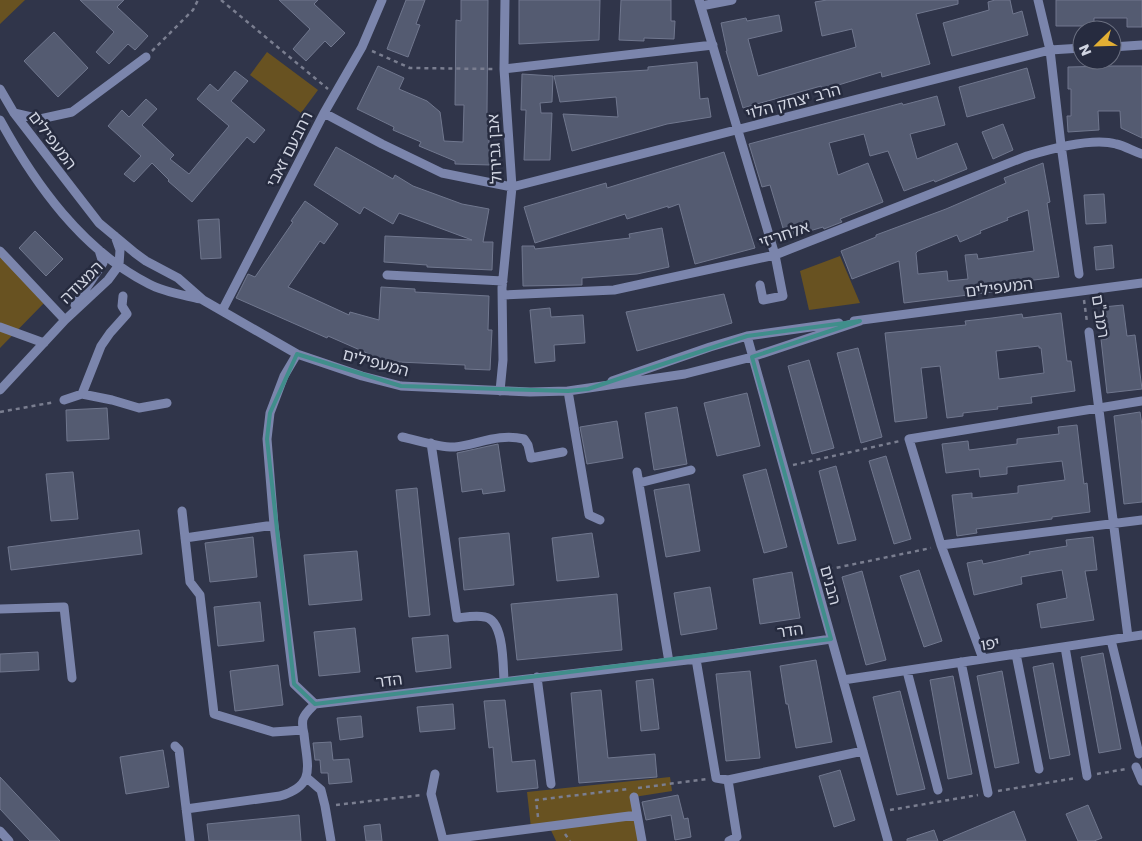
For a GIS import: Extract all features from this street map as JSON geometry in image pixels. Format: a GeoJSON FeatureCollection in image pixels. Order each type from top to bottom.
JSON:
{"type":"FeatureCollection","features":[{"type":"Feature","properties":{"kind":"street","name":"רחבעם זאבי"},"geometry":{"type":"LineString","coordinates":[[222,311],[324,113],[362,47],[382,0]]}},
{"type":"Feature","properties":{"kind":"street","name":"אבן גבירול"},"geometry":{"type":"LineString","coordinates":[[500,391],[503,360],[503,281],[512,187],[504,69],[505,0]]}},
{"type":"Feature","properties":{"kind":"street"},"geometry":{"type":"LineString","coordinates":[[732,0],[700,3],[776,255],[783,296],[763,300],[760,285]]}},
{"type":"Feature","properties":{"kind":"street","name":"רמב\"ם"},"geometry":{"type":"LineString","coordinates":[[1038,0],[1050,50],[1079,274]]}},
{"type":"Feature","properties":{"kind":"street"},"geometry":{"type":"LineString","coordinates":[[504,69],[713,45]]}},
{"type":"Feature","properties":{"kind":"street"},"geometry":{"type":"LineString","coordinates":[[1122,46],[1142,45]]}},
{"type":"Feature","properties":{"kind":"street","name":"הרב יצחק הלוי"},"geometry":{"type":"LineString","coordinates":[[512,187],[1050,50],[1072,49]]}},
{"type":"Feature","properties":{"kind":"street"},"geometry":{"type":"LineString","coordinates":[[14,113],[40,119],[72,112],[146,57]]}},
{"type":"Feature","properties":{"kind":"street","name":"המעפילים"},"geometry":{"type":"LineString","coordinates":[[0,89],[14,113],[99,223],[114,236],[146,261],[178,278],[203,300],[297,354],[362,376],[401,386],[530,392],[588,389],[685,374],[752,357],[860,321]]}},
{"type":"Feature","properties":{"kind":"street"},"geometry":{"type":"LineString","coordinates":[[324,113],[442,173],[512,187]]}},
{"type":"Feature","properties":{"kind":"street","name":"המעפילים"},"geometry":{"type":"LineString","coordinates":[[0,120],[11,141],[41,185],[77,230],[119,265],[151,285],[203,300]]}},
{"type":"Feature","properties":{"kind":"street","name":"אלחריזי"},"geometry":{"type":"LineString","coordinates":[[503,295],[614,290],[776,255],[1026,156],[1061,145],[1102,142],[1116,143],[1142,154]]}},
{"type":"Feature","properties":{"kind":"street","name":"המצודה"},"geometry":{"type":"LineString","coordinates":[[0,390],[65,320],[108,280],[119,265],[120,250],[114,236]]}},
{"type":"Feature","properties":{"kind":"street","name":"המצודה"},"geometry":{"type":"LineString","coordinates":[[65,320],[103,263],[99,249]]}},
{"type":"Feature","properties":{"kind":"street"},"geometry":{"type":"LineString","coordinates":[[0,251],[65,320]]}},
{"type":"Feature","properties":{"kind":"street"},"geometry":{"type":"LineString","coordinates":[[387,276],[503,281]]}},
{"type":"Feature","properties":{"kind":"street","name":"המעפילים"},"geometry":{"type":"LineString","coordinates":[[588,389],[747,336],[1142,283]]}},
{"type":"Feature","properties":{"kind":"street"},"geometry":{"type":"LineString","coordinates":[[82,394],[101,346],[127,314],[122,306],[123,296]]}},
{"type":"Feature","properties":{"kind":"street"},"geometry":{"type":"LineString","coordinates":[[0,327],[44,342]]}},
{"type":"Feature","properties":{"kind":"street","name":"רמב\"ם"},"geometry":{"type":"LineString","coordinates":[[1088,332],[1128,638]]}},
{"type":"Feature","properties":{"kind":"street","name":"הבנים"},"geometry":{"type":"LineString","coordinates":[[747,336],[888,841]]}},
{"type":"Feature","properties":{"kind":"street"},"geometry":{"type":"LineString","coordinates":[[186,809],[292,793],[302,787],[307,778],[308,770],[302,721],[306,713],[315,704],[294,684],[274,525],[268,439],[270,413],[284,376],[297,354]]}},
{"type":"Feature","properties":{"kind":"street"},"geometry":{"type":"LineString","coordinates":[[568,391],[589,515],[600,520]]}},
{"type":"Feature","properties":{"kind":"street"},"geometry":{"type":"LineString","coordinates":[[64,400],[82,394],[139,408],[167,403]]}},
{"type":"Feature","properties":{"kind":"street"},"geometry":{"type":"LineString","coordinates":[[983,659],[941,545],[909,439],[1142,401]]}},
{"type":"Feature","properties":{"kind":"street"},"geometry":{"type":"LineString","coordinates":[[402,437],[454,447],[505,437],[517,438],[524,439],[528,445],[531,458],[563,452]]}},
{"type":"Feature","properties":{"kind":"street"},"geometry":{"type":"LineString","coordinates":[[432,443],[457,618],[486,617],[495,623],[499,632],[504,681]]}},
{"type":"Feature","properties":{"kind":"street"},"geometry":{"type":"LineString","coordinates":[[639,483],[691,470]]}},
{"type":"Feature","properties":{"kind":"street"},"geometry":{"type":"LineString","coordinates":[[637,472],[669,662]]}},
{"type":"Feature","properties":{"kind":"street"},"geometry":{"type":"LineString","coordinates":[[182,511],[190,582],[200,594],[214,714],[273,732],[303,730]]}},
{"type":"Feature","properties":{"kind":"street"},"geometry":{"type":"LineString","coordinates":[[941,545],[1142,520]]}},
{"type":"Feature","properties":{"kind":"street"},"geometry":{"type":"LineString","coordinates":[[185,538],[274,525]]}},
{"type":"Feature","properties":{"kind":"street"},"geometry":{"type":"LineString","coordinates":[[0,610],[64,608],[72,678]]}},
{"type":"Feature","properties":{"kind":"street","name":"יפו"},"geometry":{"type":"LineString","coordinates":[[843,680],[1142,635]]}},
{"type":"Feature","properties":{"kind":"street","name":"הדר"},"geometry":{"type":"LineString","coordinates":[[315,704],[696,659],[831,639]]}},
{"type":"Feature","properties":{"kind":"street"},"geometry":{"type":"LineString","coordinates":[[1111,640],[1139,754]]}},
{"type":"Feature","properties":{"kind":"street"},"geometry":{"type":"LineString","coordinates":[[1065,647],[1087,776]]}},
{"type":"Feature","properties":{"kind":"street"},"geometry":{"type":"LineString","coordinates":[[1016,654],[1039,769]]}},
{"type":"Feature","properties":{"kind":"street"},"geometry":{"type":"LineString","coordinates":[[696,659],[716,778],[728,780],[863,751]]}},
{"type":"Feature","properties":{"kind":"street"},"geometry":{"type":"LineString","coordinates":[[961,662],[988,793]]}},
{"type":"Feature","properties":{"kind":"street"},"geometry":{"type":"LineString","coordinates":[[907,670],[938,790]]}},
{"type":"Feature","properties":{"kind":"street"},"geometry":{"type":"LineString","coordinates":[[538,677],[552,784]]}},
{"type":"Feature","properties":{"kind":"street"},"geometry":{"type":"LineString","coordinates":[[175,746],[179,750],[190,841]]}},
{"type":"Feature","properties":{"kind":"street"},"geometry":{"type":"LineString","coordinates":[[1136,767],[1142,781]]}},
{"type":"Feature","properties":{"kind":"street"},"geometry":{"type":"LineString","coordinates":[[435,774],[431,794],[443,840],[637,816]]}},
{"type":"Feature","properties":{"kind":"street"},"geometry":{"type":"LineString","coordinates":[[307,778],[321,790],[331,841]]}},
{"type":"Feature","properties":{"kind":"street"},"geometry":{"type":"LineString","coordinates":[[728,780],[737,837],[729,841]]}},
{"type":"Feature","properties":{"kind":"street"},"geometry":{"type":"LineString","coordinates":[[634,797],[642,841]]}},
{"type":"Feature","properties":{"kind":"street"},"geometry":{"type":"LineString","coordinates":[[0,831],[9,841]]}},
{"type":"Feature","properties":{"kind":"path"},"geometry":{"type":"LineString","coordinates":[[146,57],[193,10],[198,0]]}},
{"type":"Feature","properties":{"kind":"path"},"geometry":{"type":"LineString","coordinates":[[221,0],[336,95]]}},
{"type":"Feature","properties":{"kind":"path"},"geometry":{"type":"LineString","coordinates":[[362,47],[410,68],[504,69]]}},
{"type":"Feature","properties":{"kind":"path","name":"רמב\"ם"},"geometry":{"type":"LineString","coordinates":[[1082,292],[1088,332]]}},
{"type":"Feature","properties":{"kind":"path"},"geometry":{"type":"LineString","coordinates":[[0,412],[64,400]]}},
{"type":"Feature","properties":{"kind":"path"},"geometry":{"type":"LineString","coordinates":[[783,468],[909,439]]}},
{"type":"Feature","properties":{"kind":"path"},"geometry":{"type":"LineString","coordinates":[[812,572],[941,545]]}},
{"type":"Feature","properties":{"kind":"path"},"geometry":{"type":"LineString","coordinates":[[879,812],[1136,767]]}},
{"type":"Feature","properties":{"kind":"path"},"geometry":{"type":"LineString","coordinates":[[539,827],[536,800],[716,778]]}},
{"type":"Feature","properties":{"kind":"path"},"geometry":{"type":"LineString","coordinates":[[325,806],[431,794]]}},
{"type":"Feature","properties":{"kind":"highlighted area"},"geometry":{"type":"Polygon","coordinates":[[[860,321],[752,357],[831,639],[315,704],[294,684],[267,439],[270,413],[297,354],[401,386],[568,391],[588,389],[747,336],[860,321]]]}},
{"type":"Feature","properties":{"kind":"shaded area"},"geometry":{"type":"Polygon","coordinates":[[[0,0],[25,0],[0,24],[0,0]]]}},
{"type":"Feature","properties":{"kind":"shaded area"},"geometry":{"type":"Polygon","coordinates":[[[267,52],[318,90],[301,113],[250,75],[267,52]]]}},
{"type":"Feature","properties":{"kind":"shaded area"},"geometry":{"type":"Polygon","coordinates":[[[0,255],[46,301],[0,348],[0,255]]]}},
{"type":"Feature","properties":{"kind":"shaded area"},"geometry":{"type":"Polygon","coordinates":[[[840,256],[860,303],[809,310],[800,271],[840,256]]]}},
{"type":"Feature","properties":{"kind":"shaded area"},"geometry":{"type":"Polygon","coordinates":[[[670,777],[672,791],[634,797],[642,841],[556,841],[549,826],[531,828],[527,792],[670,777]]]}},
{"type":"Feature","properties":{"kind":"building"},"geometry":{"type":"Polygon","coordinates":[[[80,0],[124,0],[117,7],[148,36],[135,50],[128,44],[109,64],[96,52],[114,32],[80,0]]]}},
{"type":"Feature","properties":{"kind":"building"},"geometry":{"type":"Polygon","coordinates":[[[279,0],[318,0],[314,4],[345,33],[331,47],[325,41],[306,61],[293,49],[310,29],[279,0]]]}},
{"type":"Feature","properties":{"kind":"building"},"geometry":{"type":"Polygon","coordinates":[[[406,0],[425,0],[416,24],[420,25],[408,57],[387,49],[406,0]]]}},
{"type":"Feature","properties":{"kind":"building"},"geometry":{"type":"Polygon","coordinates":[[[461,0],[488,0],[487,113],[489,113],[489,143],[492,143],[491,165],[455,164],[455,161],[419,146],[421,142],[393,130],[394,127],[357,109],[378,66],[404,78],[399,89],[427,101],[440,112],[444,141],[463,142],[464,105],[455,105],[456,20],[461,21],[461,0]]]}},
{"type":"Feature","properties":{"kind":"building"},"geometry":{"type":"Polygon","coordinates":[[[519,0],[600,0],[599,40],[519,44],[519,0]]]}},
{"type":"Feature","properties":{"kind":"building"},"geometry":{"type":"Polygon","coordinates":[[[621,0],[671,0],[671,21],[675,21],[674,39],[644,38],[644,41],[619,40],[621,0]]]}},
{"type":"Feature","properties":{"kind":"building"},"geometry":{"type":"Polygon","coordinates":[[[827,0],[958,0],[958,4],[916,14],[930,64],[882,77],[881,72],[822,90],[821,86],[743,108],[726,51],[721,23],[746,18],[747,21],[779,15],[782,31],[748,39],[758,76],[856,47],[852,29],[822,36],[815,2],[827,0]]]}},
{"type":"Feature","properties":{"kind":"building"},"geometry":{"type":"Polygon","coordinates":[[[1010,0],[1013,14],[1022,11],[1028,35],[952,56],[943,23],[989,10],[988,2],[1010,0]]]}},
{"type":"Feature","properties":{"kind":"building"},"geometry":{"type":"Polygon","coordinates":[[[1056,0],[1142,0],[1142,27],[1127,27],[1127,18],[1072,20],[1072,26],[1056,26],[1056,0]]]}},
{"type":"Feature","properties":{"kind":"building"},"geometry":{"type":"Polygon","coordinates":[[[54,32],[88,68],[58,97],[24,61],[54,32]]]}},
{"type":"Feature","properties":{"kind":"building"},"geometry":{"type":"Polygon","coordinates":[[[697,62],[700,99],[708,98],[711,117],[667,124],[572,151],[563,114],[618,117],[616,97],[560,102],[554,76],[648,70],[648,67],[697,62]]]}},
{"type":"Feature","properties":{"kind":"building"},"geometry":{"type":"Polygon","coordinates":[[[1122,66],[1142,66],[1142,138],[1121,128],[1120,111],[1098,111],[1099,130],[1068,132],[1067,116],[1071,116],[1071,89],[1068,89],[1068,67],[1072,67],[1072,70],[1122,70],[1122,66]]]}},
{"type":"Feature","properties":{"kind":"building"},"geometry":{"type":"Polygon","coordinates":[[[1027,68],[1035,98],[967,117],[959,87],[1027,68]]]}},
{"type":"Feature","properties":{"kind":"building"},"geometry":{"type":"Polygon","coordinates":[[[235,71],[248,81],[231,101],[265,130],[254,143],[247,137],[192,202],[168,181],[152,163],[134,182],[124,174],[141,156],[108,126],[122,110],[129,117],[146,99],[157,109],[142,125],[174,155],[170,159],[189,174],[229,126],[197,99],[210,84],[218,91],[235,71]]]}},
{"type":"Feature","properties":{"kind":"building"},"geometry":{"type":"Polygon","coordinates":[[[522,74],[553,76],[552,102],[540,103],[541,113],[552,113],[550,160],[524,160],[526,110],[521,110],[522,74]]]}},
{"type":"Feature","properties":{"kind":"building"},"geometry":{"type":"Polygon","coordinates":[[[937,96],[945,125],[910,134],[917,159],[957,143],[967,169],[935,182],[934,180],[904,191],[888,151],[870,156],[864,134],[829,143],[838,175],[868,163],[883,202],[840,219],[842,222],[824,229],[823,227],[786,238],[770,185],[762,187],[749,144],[902,103],[903,105],[937,96]]]}},
{"type":"Feature","properties":{"kind":"building"},"geometry":{"type":"Polygon","coordinates":[[[1003,124],[1013,150],[993,159],[982,132],[1003,124]]]}},
{"type":"Feature","properties":{"kind":"building"},"geometry":{"type":"Polygon","coordinates":[[[336,147],[393,179],[395,175],[413,186],[462,204],[489,209],[483,242],[493,242],[492,270],[427,267],[427,265],[384,262],[385,236],[472,240],[399,213],[393,224],[364,207],[360,214],[314,185],[336,147]]]}},
{"type":"Feature","properties":{"kind":"building"},"geometry":{"type":"Polygon","coordinates":[[[724,152],[755,248],[695,264],[679,204],[627,219],[625,214],[535,243],[524,207],[606,183],[607,188],[724,152]]]}},
{"type":"Feature","properties":{"kind":"building"},"geometry":{"type":"Polygon","coordinates":[[[1043,163],[1050,202],[1047,203],[1059,277],[1017,282],[1018,288],[904,303],[899,261],[852,279],[841,251],[1006,183],[1004,178],[1043,163]],[[1028,210],[1007,218],[1008,220],[980,231],[981,233],[960,242],[957,235],[918,251],[916,253],[918,274],[947,271],[948,281],[968,279],[965,255],[977,254],[978,259],[1034,251],[1028,210]]]}},
{"type":"Feature","properties":{"kind":"building"},"geometry":{"type":"Polygon","coordinates":[[[1104,194],[1106,223],[1086,224],[1084,195],[1104,194]]]}},
{"type":"Feature","properties":{"kind":"building"},"geometry":{"type":"Polygon","coordinates":[[[305,201],[338,224],[324,244],[320,241],[288,287],[349,315],[350,312],[379,320],[381,287],[415,289],[415,292],[489,296],[488,330],[492,330],[490,370],[465,369],[465,365],[376,361],[376,357],[328,336],[327,338],[236,298],[248,274],[255,277],[293,222],[291,221],[305,201]]]}},
{"type":"Feature","properties":{"kind":"building"},"geometry":{"type":"Polygon","coordinates":[[[219,219],[221,258],[201,259],[198,220],[219,219]]]}},
{"type":"Feature","properties":{"kind":"building"},"geometry":{"type":"Polygon","coordinates":[[[662,228],[669,267],[637,274],[582,278],[582,285],[523,286],[522,246],[534,246],[535,249],[630,238],[629,234],[662,228]]]}},
{"type":"Feature","properties":{"kind":"building"},"geometry":{"type":"Polygon","coordinates":[[[35,231],[63,259],[46,276],[19,248],[35,231]]]}},
{"type":"Feature","properties":{"kind":"building"},"geometry":{"type":"Polygon","coordinates":[[[1112,245],[1114,268],[1096,270],[1094,247],[1112,245]]]}},
{"type":"Feature","properties":{"kind":"building"},"geometry":{"type":"Polygon","coordinates":[[[724,294],[732,323],[637,351],[626,312],[724,294]]]}},
{"type":"Feature","properties":{"kind":"building"},"geometry":{"type":"Polygon","coordinates":[[[1123,305],[1127,336],[1135,335],[1142,389],[1107,393],[1101,339],[1107,339],[1103,307],[1123,305]]]}},
{"type":"Feature","properties":{"kind":"building"},"geometry":{"type":"Polygon","coordinates":[[[550,308],[551,317],[583,315],[585,343],[554,345],[555,361],[535,363],[530,310],[550,308]]]}},
{"type":"Feature","properties":{"kind":"building"},"geometry":{"type":"Polygon","coordinates":[[[1061,313],[1067,361],[1071,361],[1075,391],[1031,397],[1032,403],[963,413],[963,416],[947,418],[940,366],[921,368],[927,418],[895,422],[885,333],[966,325],[965,321],[1022,314],[1023,318],[1061,313]],[[1039,346],[996,351],[999,379],[1044,373],[1041,348],[1039,346]]]}},
{"type":"Feature","properties":{"kind":"building"},"geometry":{"type":"Polygon","coordinates":[[[858,348],[882,437],[861,443],[837,353],[858,348]]]}},
{"type":"Feature","properties":{"kind":"building"},"geometry":{"type":"Polygon","coordinates":[[[809,360],[834,448],[812,454],[788,366],[809,360]]]}},
{"type":"Feature","properties":{"kind":"building"},"geometry":{"type":"Polygon","coordinates":[[[747,393],[760,446],[717,456],[704,403],[747,393]]]}},
{"type":"Feature","properties":{"kind":"building"},"geometry":{"type":"Polygon","coordinates":[[[677,407],[687,464],[654,470],[645,413],[677,407]]]}},
{"type":"Feature","properties":{"kind":"building"},"geometry":{"type":"Polygon","coordinates":[[[107,408],[109,439],[67,441],[66,410],[107,408]]]}},
{"type":"Feature","properties":{"kind":"building"},"geometry":{"type":"Polygon","coordinates":[[[1140,412],[1142,425],[1142,502],[1124,504],[1114,416],[1140,412]]]}},
{"type":"Feature","properties":{"kind":"building"},"geometry":{"type":"Polygon","coordinates":[[[617,421],[623,458],[587,464],[580,427],[617,421]]]}},
{"type":"Feature","properties":{"kind":"building"},"geometry":{"type":"Polygon","coordinates":[[[1077,425],[1084,484],[1087,483],[1090,512],[976,529],[977,533],[957,536],[952,495],[972,493],[972,498],[1018,493],[1018,486],[1065,480],[1062,461],[1007,467],[1007,474],[980,477],[979,469],[946,473],[942,444],[968,441],[969,450],[1017,444],[1017,439],[1059,434],[1058,427],[1077,425]]]}},
{"type":"Feature","properties":{"kind":"building"},"geometry":{"type":"Polygon","coordinates":[[[498,444],[505,491],[483,494],[482,489],[462,492],[457,453],[498,444]]]}},
{"type":"Feature","properties":{"kind":"building"},"geometry":{"type":"Polygon","coordinates":[[[886,456],[911,539],[894,544],[869,461],[886,456]]]}},
{"type":"Feature","properties":{"kind":"building"},"geometry":{"type":"Polygon","coordinates":[[[836,466],[856,540],[838,544],[819,471],[836,466]]]}},
{"type":"Feature","properties":{"kind":"building"},"geometry":{"type":"Polygon","coordinates":[[[766,469],[787,547],[764,553],[743,475],[766,469]]]}},
{"type":"Feature","properties":{"kind":"building"},"geometry":{"type":"Polygon","coordinates":[[[73,472],[78,519],[51,521],[46,474],[73,472]]]}},
{"type":"Feature","properties":{"kind":"building"},"geometry":{"type":"Polygon","coordinates":[[[689,484],[700,551],[666,557],[654,490],[689,484]]]}},
{"type":"Feature","properties":{"kind":"building"},"geometry":{"type":"Polygon","coordinates":[[[417,488],[430,615],[409,617],[396,490],[417,488]]]}},
{"type":"Feature","properties":{"kind":"building"},"geometry":{"type":"Polygon","coordinates":[[[139,530],[142,554],[11,570],[8,547],[139,530]]]}},
{"type":"Feature","properties":{"kind":"building"},"geometry":{"type":"Polygon","coordinates":[[[509,533],[514,585],[464,590],[459,538],[509,533]]]}},
{"type":"Feature","properties":{"kind":"building"},"geometry":{"type":"Polygon","coordinates":[[[592,533],[599,577],[557,581],[552,538],[592,533]]]}},
{"type":"Feature","properties":{"kind":"building"},"geometry":{"type":"Polygon","coordinates":[[[253,537],[257,577],[210,582],[205,543],[253,537]]]}},
{"type":"Feature","properties":{"kind":"building"},"geometry":{"type":"Polygon","coordinates":[[[1093,537],[1097,570],[1085,571],[1094,620],[1041,628],[1037,604],[1067,598],[1062,570],[1021,577],[1022,584],[974,595],[967,563],[982,560],[983,564],[1030,554],[1029,552],[1067,546],[1066,540],[1093,537]]]}},
{"type":"Feature","properties":{"kind":"building"},"geometry":{"type":"Polygon","coordinates":[[[357,551],[362,600],[309,605],[304,555],[357,551]]]}},
{"type":"Feature","properties":{"kind":"building"},"geometry":{"type":"Polygon","coordinates":[[[919,570],[942,641],[924,647],[900,576],[919,570]]]}},
{"type":"Feature","properties":{"kind":"building"},"geometry":{"type":"Polygon","coordinates":[[[862,571],[886,660],[866,665],[842,577],[862,571]]]}},
{"type":"Feature","properties":{"kind":"building"},"geometry":{"type":"Polygon","coordinates":[[[792,572],[800,618],[760,624],[753,579],[792,572]]]}},
{"type":"Feature","properties":{"kind":"building"},"geometry":{"type":"Polygon","coordinates":[[[710,587],[717,629],[681,635],[674,593],[710,587]]]}},
{"type":"Feature","properties":{"kind":"building"},"geometry":{"type":"Polygon","coordinates":[[[617,594],[622,650],[517,660],[511,604],[617,594]]]}},
{"type":"Feature","properties":{"kind":"building"},"geometry":{"type":"Polygon","coordinates":[[[260,602],[264,641],[218,646],[214,607],[260,602]]]}},
{"type":"Feature","properties":{"kind":"building"},"geometry":{"type":"Polygon","coordinates":[[[355,628],[360,672],[319,676],[314,632],[355,628]]]}},
{"type":"Feature","properties":{"kind":"building"},"geometry":{"type":"Polygon","coordinates":[[[448,635],[451,668],[416,672],[412,638],[448,635]]]}},
{"type":"Feature","properties":{"kind":"building"},"geometry":{"type":"Polygon","coordinates":[[[38,652],[39,670],[0,672],[0,654],[38,652]]]}},
{"type":"Feature","properties":{"kind":"building"},"geometry":{"type":"Polygon","coordinates":[[[1103,653],[1121,749],[1099,753],[1081,657],[1103,653]]]}},
{"type":"Feature","properties":{"kind":"building"},"geometry":{"type":"Polygon","coordinates":[[[816,660],[832,742],[796,748],[780,666],[816,660]]]}},
{"type":"Feature","properties":{"kind":"building"},"geometry":{"type":"Polygon","coordinates":[[[1053,663],[1070,755],[1050,759],[1033,667],[1053,663]]]}},
{"type":"Feature","properties":{"kind":"building"},"geometry":{"type":"Polygon","coordinates":[[[278,665],[283,705],[235,711],[230,671],[278,665]]]}},
{"type":"Feature","properties":{"kind":"building"},"geometry":{"type":"Polygon","coordinates":[[[750,671],[760,758],[726,761],[716,674],[750,671]]]}},
{"type":"Feature","properties":{"kind":"building"},"geometry":{"type":"Polygon","coordinates":[[[1002,671],[1019,763],[995,768],[977,676],[1002,671]]]}},
{"type":"Feature","properties":{"kind":"building"},"geometry":{"type":"Polygon","coordinates":[[[953,676],[972,774],[948,779],[930,680],[953,676]]]}},
{"type":"Feature","properties":{"kind":"building"},"geometry":{"type":"Polygon","coordinates":[[[653,679],[659,729],[641,731],[636,681],[653,679]]]}},
{"type":"Feature","properties":{"kind":"building"},"geometry":{"type":"Polygon","coordinates":[[[601,690],[608,758],[655,754],[657,777],[579,783],[571,693],[601,690]]]}},
{"type":"Feature","properties":{"kind":"building"},"geometry":{"type":"Polygon","coordinates":[[[900,691],[925,789],[897,795],[873,697],[900,691]]]}},
{"type":"Feature","properties":{"kind":"building"},"geometry":{"type":"Polygon","coordinates":[[[505,700],[512,762],[535,760],[538,788],[497,792],[493,747],[489,748],[484,701],[505,700]]]}},
{"type":"Feature","properties":{"kind":"building"},"geometry":{"type":"Polygon","coordinates":[[[453,704],[455,729],[420,732],[417,707],[453,704]]]}},
{"type":"Feature","properties":{"kind":"building"},"geometry":{"type":"Polygon","coordinates":[[[361,716],[363,737],[340,740],[337,718],[361,716]]]}},
{"type":"Feature","properties":{"kind":"building"},"geometry":{"type":"Polygon","coordinates":[[[331,742],[333,760],[349,759],[352,782],[329,784],[328,773],[321,773],[320,760],[315,760],[313,743],[331,742]]]}},
{"type":"Feature","properties":{"kind":"building"},"geometry":{"type":"Polygon","coordinates":[[[163,750],[169,787],[126,794],[120,757],[163,750]]]}},
{"type":"Feature","properties":{"kind":"building"},"geometry":{"type":"Polygon","coordinates":[[[840,770],[855,820],[834,827],[819,776],[840,770]]]}},
{"type":"Feature","properties":{"kind":"building"},"geometry":{"type":"Polygon","coordinates":[[[0,777],[60,841],[30,841],[0,809],[0,777]]]}},
{"type":"Feature","properties":{"kind":"building"},"geometry":{"type":"Polygon","coordinates":[[[678,795],[684,819],[688,818],[691,837],[675,840],[671,815],[646,820],[642,802],[678,795]]]}},
{"type":"Feature","properties":{"kind":"building"},"geometry":{"type":"Polygon","coordinates":[[[1088,805],[1102,838],[1094,841],[1078,841],[1066,814],[1088,805]]]}},
{"type":"Feature","properties":{"kind":"building"},"geometry":{"type":"Polygon","coordinates":[[[1014,811],[1026,841],[943,841],[1014,811]]]}},
{"type":"Feature","properties":{"kind":"building"},"geometry":{"type":"Polygon","coordinates":[[[299,815],[301,841],[209,841],[207,824],[299,815]]]}},
{"type":"Feature","properties":{"kind":"building"},"geometry":{"type":"Polygon","coordinates":[[[380,824],[382,841],[366,841],[364,826],[380,824]]]}},
{"type":"Feature","properties":{"kind":"building"},"geometry":{"type":"Polygon","coordinates":[[[934,830],[938,841],[907,841],[907,839],[934,830]]]}}]}
